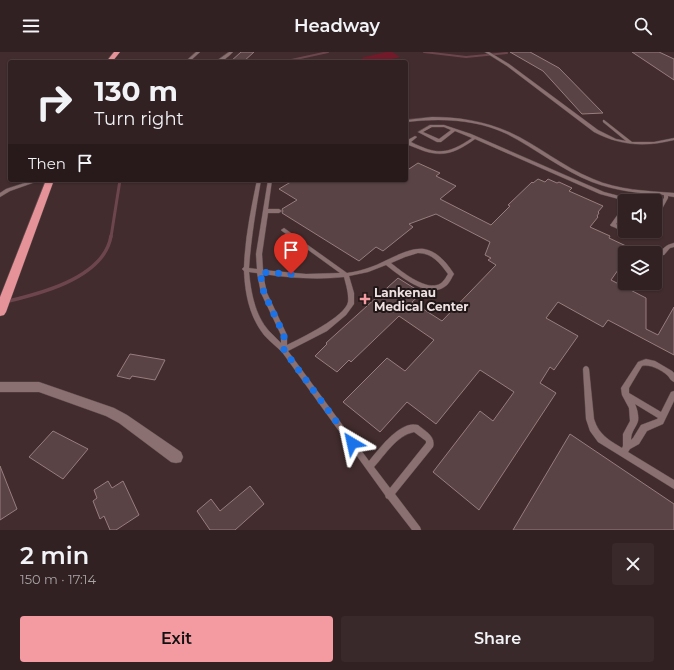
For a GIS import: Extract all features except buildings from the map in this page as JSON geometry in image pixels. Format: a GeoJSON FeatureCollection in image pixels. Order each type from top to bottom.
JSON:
{"type":"FeatureCollection","features":[{"type":"Feature","properties":{"kind":"highway"},"geometry":{"type":"LineString","coordinates":[[111,60],[117,52]]}},
{"type":"Feature","properties":{"kind":"highway"},"geometry":{"type":"LineString","coordinates":[[2,307],[49,182]]}},
{"type":"Feature","properties":{"kind":"street"},"geometry":{"type":"LineString","coordinates":[[0,387],[39,387],[110,412],[123,419],[176,457]]}},
{"type":"Feature","properties":{"kind":"lane"},"geometry":{"type":"LineString","coordinates":[[189,60],[198,52]]}},
{"type":"Feature","properties":{"kind":"lane"},"geometry":{"type":"LineString","coordinates":[[220,60],[231,52]]}},
{"type":"Feature","properties":{"kind":"lane"},"geometry":{"type":"LineString","coordinates":[[488,53],[496,57],[596,131],[610,138],[648,144],[674,139]]}},
{"type":"Feature","properties":{"kind":"lane"},"geometry":{"type":"LineString","coordinates":[[408,121],[444,118],[462,120],[488,126],[507,133],[594,181],[620,189],[674,195]]}},
{"type":"Feature","properties":{"kind":"lane"},"geometry":{"type":"LineString","coordinates":[[604,121],[630,142]]}},
{"type":"Feature","properties":{"kind":"lane"},"geometry":{"type":"LineString","coordinates":[[454,130],[439,140],[420,132],[431,126],[444,126],[454,130],[460,133],[466,138],[474,138],[602,193],[618,197]]}},
{"type":"Feature","properties":{"kind":"lane"},"geometry":{"type":"LineString","coordinates":[[408,142],[415,137]]}},
{"type":"Feature","properties":{"kind":"lane"},"geometry":{"type":"LineString","coordinates":[[408,143],[427,152],[437,154],[464,146],[474,138]]}},
{"type":"Feature","properties":{"kind":"lane"},"geometry":{"type":"LineString","coordinates":[[0,195],[8,190],[33,182]]}},
{"type":"Feature","properties":{"kind":"lane"},"geometry":{"type":"LineString","coordinates":[[259,182],[245,269],[248,297],[254,312],[271,339],[284,350],[417,530]]}},
{"type":"Feature","properties":{"kind":"lane"},"geometry":{"type":"LineString","coordinates":[[270,182],[259,254],[260,272],[264,293],[284,335],[284,350]]}},
{"type":"Feature","properties":{"kind":"lane"},"geometry":{"type":"LineString","coordinates":[[663,203],[666,198],[666,194]]}},
{"type":"Feature","properties":{"kind":"lane"},"geometry":{"type":"LineString","coordinates":[[266,211],[279,211]]}},
{"type":"Feature","properties":{"kind":"lane"},"geometry":{"type":"LineString","coordinates":[[618,217],[613,224],[618,226]]}},
{"type":"Feature","properties":{"kind":"lane"},"geometry":{"type":"LineString","coordinates":[[284,230],[346,275],[351,293],[351,304],[344,313],[324,329],[284,350]]}},
{"type":"Feature","properties":{"kind":"lane"},"geometry":{"type":"LineString","coordinates":[[662,254],[668,246],[674,244]]}},
{"type":"Feature","properties":{"kind":"lane"},"geometry":{"type":"LineString","coordinates":[[245,269],[260,272],[322,277],[346,275],[367,271],[388,264],[410,254],[423,251],[434,256],[451,274],[447,281],[437,288],[424,288],[388,264]]}},
{"type":"Feature","properties":{"kind":"lane"},"geometry":{"type":"LineString","coordinates":[[625,450],[627,434],[634,421],[633,407],[626,395],[626,388],[640,364],[646,362],[654,363],[670,373],[674,379]]}},
{"type":"Feature","properties":{"kind":"lane"},"geometry":{"type":"LineString","coordinates":[[586,369],[590,419],[593,428],[601,439],[625,450],[674,485]]}},
{"type":"Feature","properties":{"kind":"lane"},"geometry":{"type":"LineString","coordinates":[[625,450],[636,441],[644,428],[660,422],[674,394]]}},
{"type":"Feature","properties":{"kind":"lane"},"geometry":{"type":"LineString","coordinates":[[626,395],[663,416]]}},
{"type":"Feature","properties":{"kind":"lane"},"geometry":{"type":"LineString","coordinates":[[369,467],[400,433],[408,428],[415,428],[429,439],[430,444],[390,495]]}},
{"type":"Feature","properties":{"kind":"shaded area"},"geometry":{"type":"Polygon","coordinates":[[[386,52],[392,52],[400,57],[389,60],[365,60],[361,58],[386,52]]]}},
{"type":"Feature","properties":{"kind":"waterway"},"geometry":{"type":"LineString","coordinates":[[291,60],[328,52]]}},
{"type":"Feature","properties":{"kind":"waterway"},"geometry":{"type":"LineString","coordinates":[[424,52],[466,57],[507,53]]}},
{"type":"Feature","properties":{"kind":"waterway"},"geometry":{"type":"LineString","coordinates":[[111,237],[120,182]]}},
{"type":"Feature","properties":{"kind":"waterway"},"geometry":{"type":"LineString","coordinates":[[0,303],[49,290],[82,274],[96,263],[106,251],[111,236]]}},
{"type":"Feature","properties":{"kind":"place","name":"Lankenau Medical Center"},"geometry":{"type":"Point","coordinates":[365,299]}},
{"type":"Feature","properties":{"kind":"route"},"geometry":{"type":"LineString","coordinates":[[291,274],[260,272],[264,293],[284,335],[284,350],[352,443]]}}]}
